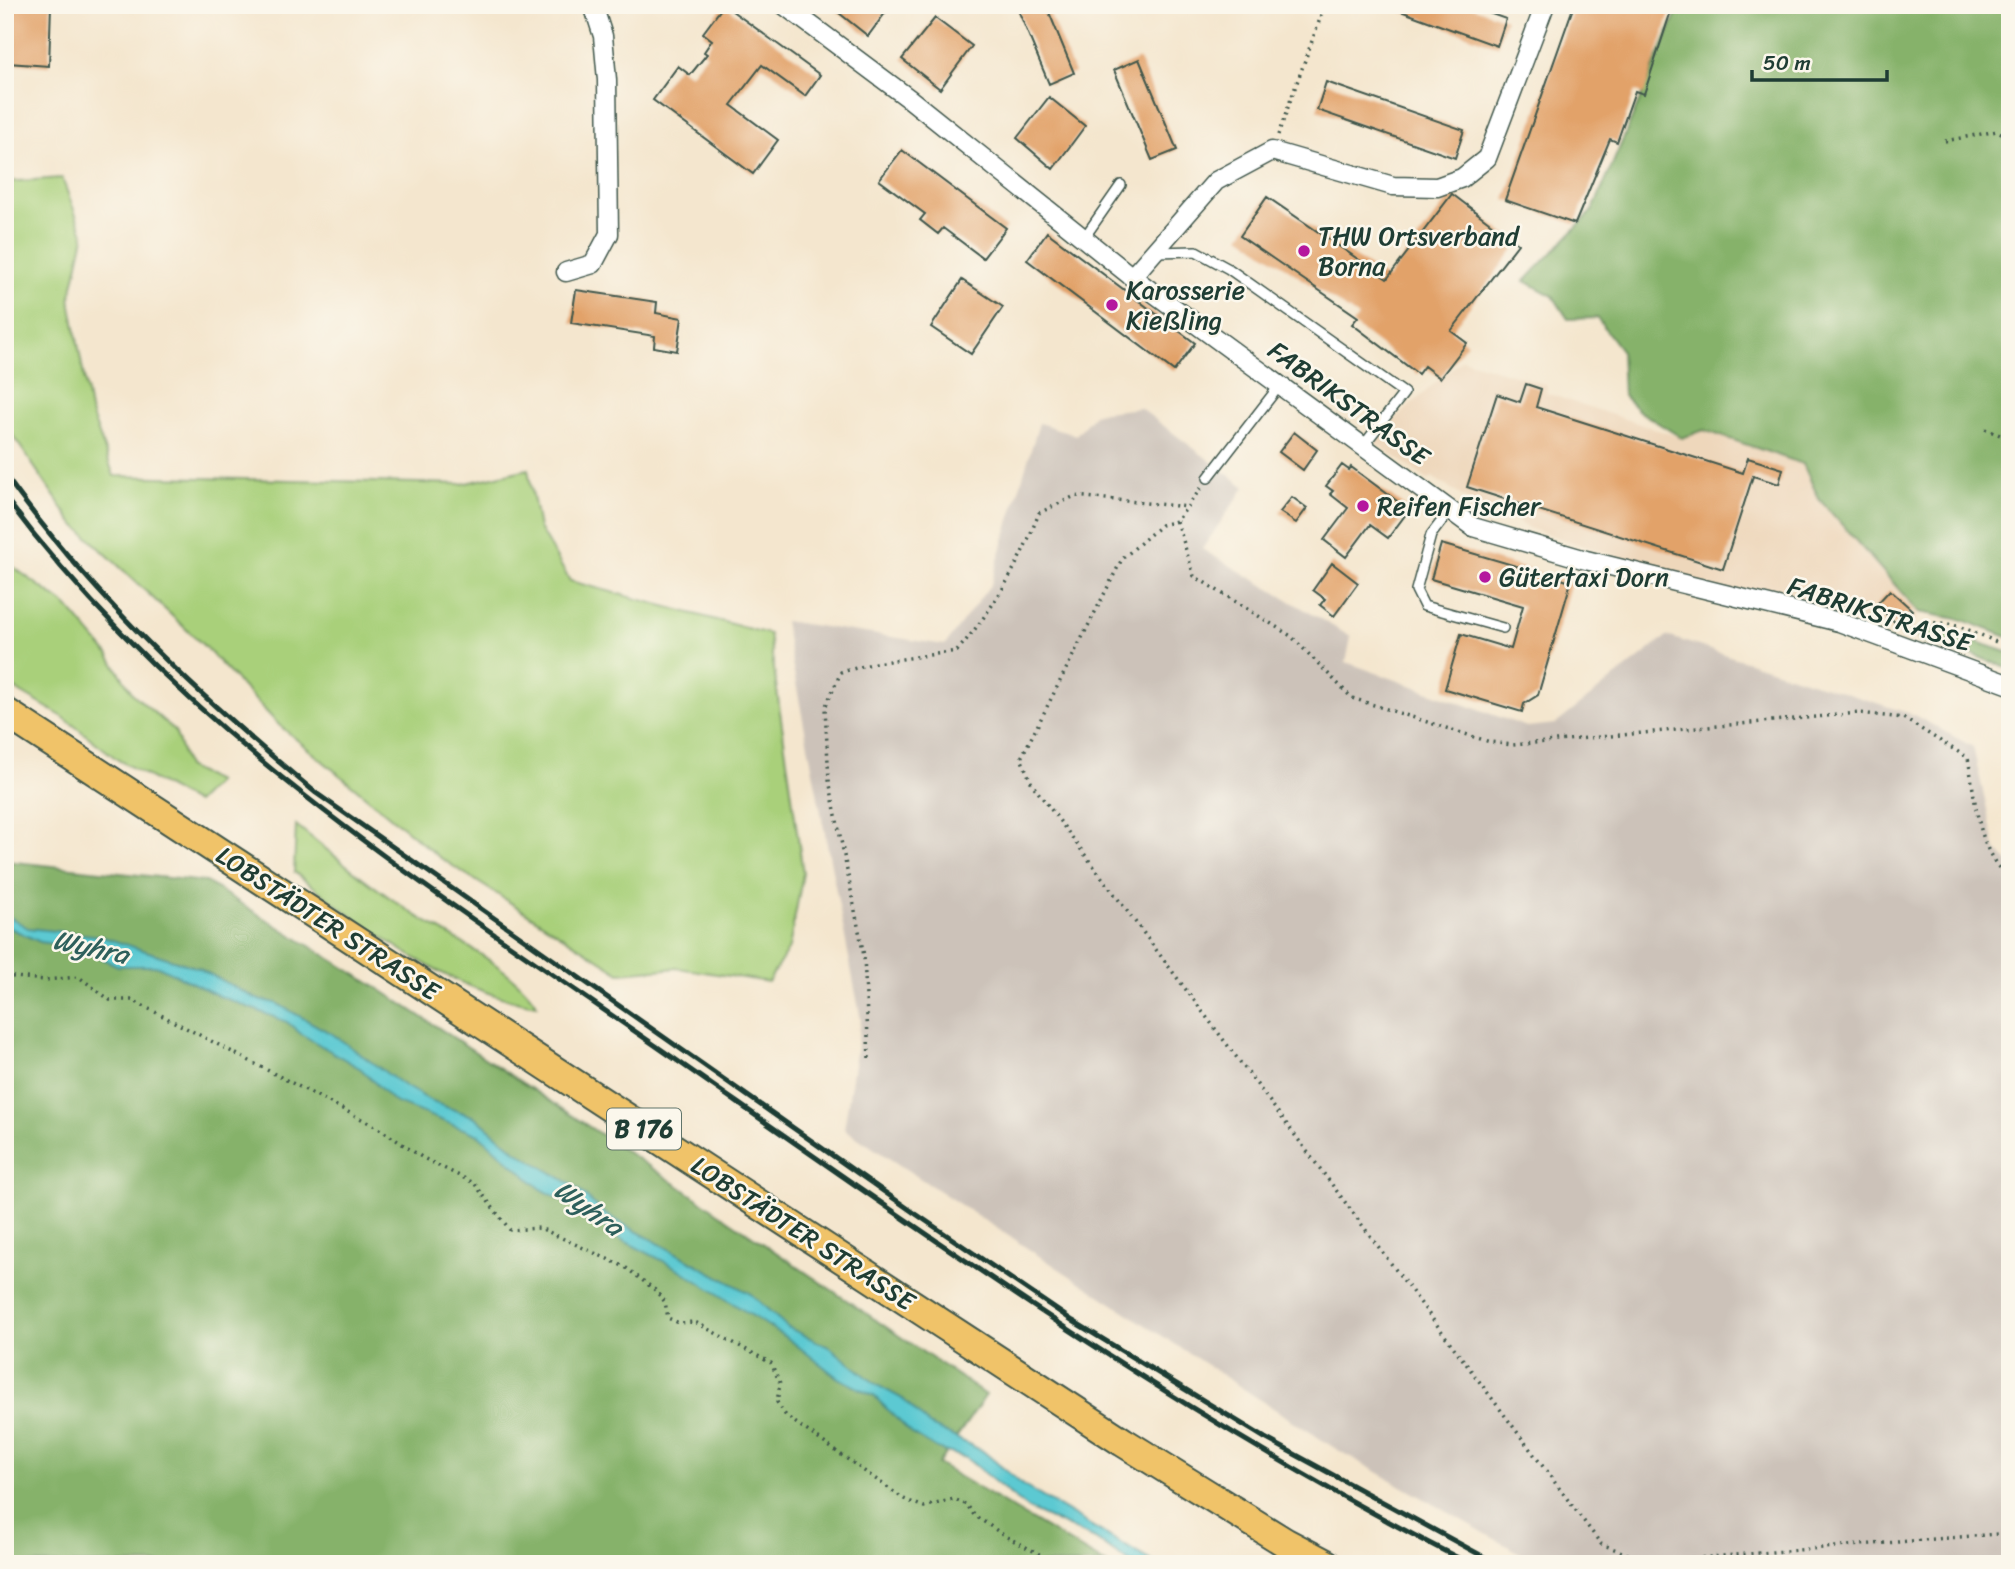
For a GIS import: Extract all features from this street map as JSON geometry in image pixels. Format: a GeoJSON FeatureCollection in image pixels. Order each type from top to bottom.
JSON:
{"type":"FeatureCollection","features":[{"type":"Feature","properties":{"kind":"main road","name":"LOBSTÄDTER STRASSE"},"geometry":{"type":"LineString","coordinates":[[5,712],[1124,1442],[1286,1543],[1326,1564]]}},
{"type":"Feature","properties":{"kind":"street"},"geometry":{"type":"LineString","coordinates":[[566,272],[593,264],[609,234],[607,80],[603,36],[593,5]]}},
{"type":"Feature","properties":{"kind":"street","name":"FABRIKSTRASSE"},"geometry":{"type":"LineString","coordinates":[[784,5],[911,100],[1132,276],[1473,527],[1587,560],[1839,622],[2010,685]]}},
{"type":"Feature","properties":{"kind":"street"},"geometry":{"type":"LineString","coordinates":[[1132,276],[1216,181],[1272,151],[1393,186],[1437,187],[1462,178],[1487,158],[1545,5]]}},
{"type":"Feature","properties":{"kind":"lane"},"geometry":{"type":"LineString","coordinates":[[1084,238],[1121,185]]}},
{"type":"Feature","properties":{"kind":"lane"},"geometry":{"type":"LineString","coordinates":[[1154,252],[1196,251],[1229,269],[1404,393],[1363,446]]}},
{"type":"Feature","properties":{"kind":"lane"},"geometry":{"type":"LineString","coordinates":[[1208,478],[1280,385]]}},
{"type":"Feature","properties":{"kind":"lane"},"geometry":{"type":"LineString","coordinates":[[1450,510],[1431,535],[1416,590],[1424,607],[1503,628]]}},
{"type":"Feature","properties":{"kind":"path"},"geometry":{"type":"LineString","coordinates":[[1272,151],[1325,5]]}},
{"type":"Feature","properties":{"kind":"path"},"geometry":{"type":"LineString","coordinates":[[1945,141],[1997,131],[2010,137]]}},
{"type":"Feature","properties":{"kind":"path"},"geometry":{"type":"LineString","coordinates":[[1985,429],[2010,439]]}},
{"type":"Feature","properties":{"kind":"path"},"geometry":{"type":"LineString","coordinates":[[1208,478],[1177,521],[1161,524],[1122,559],[1021,758],[1032,784],[1601,1544],[1648,1562],[2010,1533]]}},
{"type":"Feature","properties":{"kind":"path"},"geometry":{"type":"LineString","coordinates":[[869,1058],[864,956],[829,780],[825,708],[841,672],[875,663],[957,651],[987,616],[1019,564],[1039,513],[1075,496],[1188,506]]}},
{"type":"Feature","properties":{"kind":"path"},"geometry":{"type":"LineString","coordinates":[[1177,521],[1194,576],[1290,636],[1352,698],[1490,742],[1513,745],[1859,713],[1903,718],[1968,758],[1983,833],[1997,869],[2010,878]]}},
{"type":"Feature","properties":{"kind":"path"},"geometry":{"type":"LineString","coordinates":[[1901,645],[1909,629],[1923,623],[1961,626],[2010,648]]}},
{"type":"Feature","properties":{"kind":"path"},"geometry":{"type":"LineString","coordinates":[[5,976],[45,980],[79,976],[110,1000],[132,1000],[377,1127],[423,1158],[474,1184],[510,1230],[540,1228],[625,1267],[655,1290],[665,1302],[668,1318],[679,1323],[695,1322],[771,1363],[780,1383],[778,1402],[786,1416],[904,1499],[924,1507],[954,1499],[967,1505],[974,1515],[1004,1536],[1058,1564]]}},
{"type":"Feature","properties":{"kind":"shaded area"},"geometry":{"type":"Polygon","coordinates":[[[1462,359],[1547,385],[1546,393],[1682,438],[1704,430],[1803,464],[1819,499],[1919,612],[1913,626],[1899,634],[1718,588],[1525,527],[1514,519],[1481,508],[1432,477],[1428,480],[1376,443],[1392,422],[1462,359]]]}},
{"type":"Feature","properties":{"kind":"shaded area"},"geometry":{"type":"Polygon","coordinates":[[[1140,408],[1245,487],[1202,549],[1351,637],[1346,662],[1527,727],[1556,724],[1667,636],[1914,715],[1973,747],[1996,850],[2010,864],[2010,1564],[1539,1564],[1333,1447],[844,1129],[861,1020],[784,621],[945,645],[991,584],[1039,423],[1076,435],[1096,413],[1140,408]]]}},
{"type":"Feature","properties":{"kind":"green space"},"geometry":{"type":"Polygon","coordinates":[[[1680,5],[2010,5],[2010,638],[1963,620],[1919,612],[1819,499],[1803,464],[1704,430],[1682,438],[1639,411],[1623,395],[1621,350],[1597,318],[1568,319],[1553,296],[1525,281],[1593,210],[1680,5]]]}},
{"type":"Feature","properties":{"kind":"green space"},"geometry":{"type":"Polygon","coordinates":[[[62,178],[84,236],[70,300],[90,410],[114,476],[462,484],[528,469],[539,528],[570,581],[769,634],[803,873],[789,948],[768,982],[678,968],[620,973],[439,857],[279,725],[203,645],[72,522],[5,424],[5,182],[62,178]]]}},
{"type":"Feature","properties":{"kind":"green space"},"geometry":{"type":"Polygon","coordinates":[[[5,561],[67,606],[108,654],[133,694],[175,731],[187,767],[217,782],[196,803],[118,760],[63,717],[5,683],[5,561]]]}},
{"type":"Feature","properties":{"kind":"green space"},"geometry":{"type":"Polygon","coordinates":[[[1936,628],[2010,653],[2010,669],[1963,651],[1920,642],[1917,635],[1936,628]]]}},
{"type":"Feature","properties":{"kind":"green space"},"geometry":{"type":"Polygon","coordinates":[[[296,825],[386,895],[492,962],[525,990],[537,1005],[503,998],[439,972],[350,914],[294,872],[296,825]]]}},
{"type":"Feature","properties":{"kind":"green space"},"geometry":{"type":"Polygon","coordinates":[[[5,861],[206,882],[381,990],[667,1178],[986,1395],[938,1464],[1106,1564],[5,1564],[5,861]]]}},
{"type":"Feature","properties":{"kind":"water","name":"Wyhra"},"geometry":{"type":"Polygon","coordinates":[[[5,914],[28,928],[100,936],[198,968],[257,999],[276,1003],[334,1035],[403,1085],[435,1103],[475,1117],[516,1151],[574,1186],[605,1214],[751,1294],[787,1327],[831,1348],[877,1385],[903,1399],[929,1425],[983,1451],[1024,1486],[1156,1564],[1132,1564],[1095,1539],[1028,1509],[966,1458],[937,1449],[911,1433],[874,1396],[838,1378],[790,1340],[679,1269],[620,1239],[588,1214],[541,1189],[479,1135],[394,1102],[361,1069],[301,1034],[287,1022],[219,996],[158,966],[118,966],[80,948],[40,942],[5,926],[5,914]]]}},
{"type":"Feature","properties":{"kind":"building"},"geometry":{"type":"Polygon","coordinates":[[[11,5],[51,5],[49,66],[8,63],[11,5]]]}},
{"type":"Feature","properties":{"kind":"building"},"geometry":{"type":"Polygon","coordinates":[[[724,5],[820,75],[805,96],[762,65],[731,105],[778,140],[753,174],[653,100],[678,66],[690,75],[707,54],[704,52],[712,40],[703,33],[724,5]]]}},
{"type":"Feature","properties":{"kind":"building"},"geometry":{"type":"Polygon","coordinates":[[[829,5],[891,5],[868,36],[829,5]]]}},
{"type":"Feature","properties":{"kind":"building"},"geometry":{"type":"Polygon","coordinates":[[[1016,5],[1046,5],[1074,73],[1049,84],[1016,5]]]}},
{"type":"Feature","properties":{"kind":"building"},"geometry":{"type":"Polygon","coordinates":[[[1384,5],[1466,5],[1506,19],[1497,46],[1384,5]]]}},
{"type":"Feature","properties":{"kind":"building"},"geometry":{"type":"Polygon","coordinates":[[[1574,5],[1646,5],[1670,14],[1644,94],[1635,91],[1617,142],[1610,139],[1575,224],[1505,200],[1574,5]]]}},
{"type":"Feature","properties":{"kind":"building"},"geometry":{"type":"Polygon","coordinates":[[[935,18],[972,46],[940,89],[902,59],[935,18]]]}},
{"type":"Feature","properties":{"kind":"building"},"geometry":{"type":"Polygon","coordinates":[[[1139,59],[1177,150],[1152,160],[1114,70],[1139,59]]]}},
{"type":"Feature","properties":{"kind":"building"},"geometry":{"type":"Polygon","coordinates":[[[1326,82],[1464,130],[1455,158],[1317,110],[1326,82]]]}},
{"type":"Feature","properties":{"kind":"building"},"geometry":{"type":"Polygon","coordinates":[[[1049,97],[1085,126],[1053,169],[1017,138],[1049,97]]]}},
{"type":"Feature","properties":{"kind":"building"},"geometry":{"type":"Polygon","coordinates":[[[902,150],[1006,228],[983,258],[943,228],[938,234],[920,220],[925,214],[879,180],[902,150]]]}},
{"type":"Feature","properties":{"kind":"building"},"geometry":{"type":"Polygon","coordinates":[[[1452,194],[1518,244],[1451,331],[1467,343],[1440,378],[1424,366],[1418,374],[1352,324],[1358,317],[1240,236],[1267,197],[1387,279],[1452,194]]]}},
{"type":"Feature","properties":{"kind":"building"},"geometry":{"type":"Polygon","coordinates":[[[1047,232],[1195,343],[1174,371],[1027,260],[1047,232]]]}},
{"type":"Feature","properties":{"kind":"building"},"geometry":{"type":"Polygon","coordinates":[[[962,280],[1003,307],[971,354],[931,327],[962,280]]]}},
{"type":"Feature","properties":{"kind":"building"},"geometry":{"type":"Polygon","coordinates":[[[576,290],[657,302],[656,313],[682,318],[677,351],[654,347],[655,336],[571,323],[576,290]]]}},
{"type":"Feature","properties":{"kind":"building"},"geometry":{"type":"Polygon","coordinates":[[[1526,384],[1541,389],[1536,407],[1743,473],[1748,458],[1783,469],[1779,484],[1753,476],[1723,569],[1467,487],[1497,394],[1520,402],[1526,384]]]}},
{"type":"Feature","properties":{"kind":"building"},"geometry":{"type":"Polygon","coordinates":[[[1294,432],[1317,450],[1303,470],[1279,452],[1294,432]]]}},
{"type":"Feature","properties":{"kind":"building"},"geometry":{"type":"Polygon","coordinates":[[[1342,465],[1349,470],[1351,467],[1409,510],[1388,538],[1370,525],[1346,557],[1324,540],[1348,508],[1330,494],[1333,491],[1326,486],[1342,465]]]}},
{"type":"Feature","properties":{"kind":"building"},"geometry":{"type":"Polygon","coordinates":[[[1292,497],[1307,508],[1296,523],[1280,512],[1292,497]]]}},
{"type":"Feature","properties":{"kind":"building"},"geometry":{"type":"Polygon","coordinates":[[[1441,544],[1571,582],[1538,695],[1524,704],[1522,712],[1445,689],[1461,634],[1511,649],[1523,606],[1431,579],[1441,544]]]}},
{"type":"Feature","properties":{"kind":"building"},"geometry":{"type":"Polygon","coordinates":[[[1332,563],[1358,583],[1334,616],[1320,605],[1325,599],[1313,590],[1332,563]]]}},
{"type":"Feature","properties":{"kind":"building"},"geometry":{"type":"Polygon","coordinates":[[[1890,590],[1912,610],[1898,625],[1876,605],[1890,590]]]}},
{"type":"Feature","properties":{"kind":"railway"},"geometry":{"type":"LineString","coordinates":[[5,475],[74,563],[150,644],[231,720],[316,793],[913,1212],[1073,1321],[1265,1438],[1497,1564]]}},
{"type":"Feature","properties":{"kind":"railway"},"geometry":{"type":"LineString","coordinates":[[5,497],[76,584],[153,664],[234,738],[320,808],[408,874],[873,1198],[1067,1328],[1265,1452],[1366,1510],[1470,1564]]}},
{"type":"Feature","properties":{"kind":"place","name":"THW Ortsverband Borna"},"geometry":{"type":"Point","coordinates":[1304,251]}},
{"type":"Feature","properties":{"kind":"place","name":"Karosserie Kießling"},"geometry":{"type":"Point","coordinates":[1112,305]}},
{"type":"Feature","properties":{"kind":"place","name":"Reifen Fischer"},"geometry":{"type":"Point","coordinates":[1363,506]}},
{"type":"Feature","properties":{"kind":"place","name":"Gütertaxi Dorn"},"geometry":{"type":"Point","coordinates":[1485,577]}}]}
